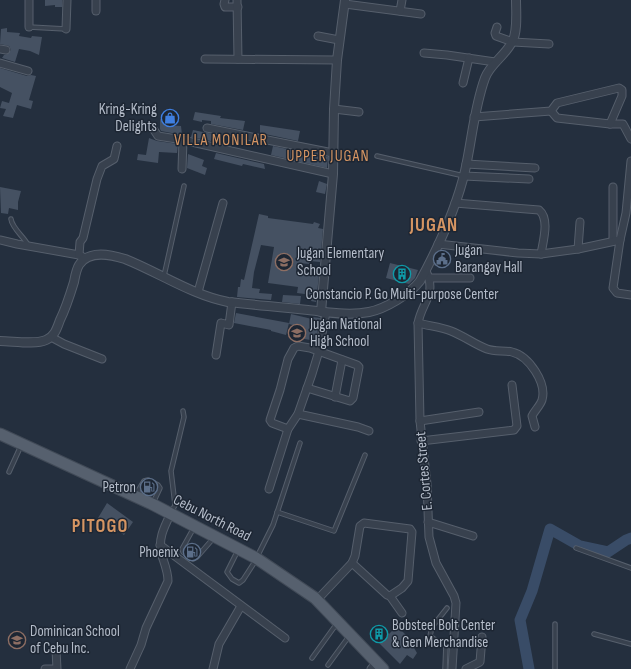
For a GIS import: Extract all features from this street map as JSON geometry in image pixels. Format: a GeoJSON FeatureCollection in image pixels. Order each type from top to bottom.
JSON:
{"type":"FeatureCollection","features":[{"type":"Feature","properties":{"kind":"main road","name":"Cebu North Road"},"geometry":{"type":"LineString","coordinates":[[0,434],[152,504],[192,531],[236,554],[255,560],[305,596],[376,667]]}},
{"type":"Feature","properties":{"kind":"main road","name":"Cebu North Road"},"geometry":{"type":"LineString","coordinates":[[0,442],[170,516],[289,578],[317,600],[376,667]]}},
{"type":"Feature","properties":{"kind":"street"},"geometry":{"type":"LineString","coordinates":[[29,0],[29,27]]}},
{"type":"Feature","properties":{"kind":"street"},"geometry":{"type":"LineString","coordinates":[[66,29],[67,0]]}},
{"type":"Feature","properties":{"kind":"street"},"geometry":{"type":"LineString","coordinates":[[96,0],[96,11]]}},
{"type":"Feature","properties":{"kind":"street"},"geometry":{"type":"LineString","coordinates":[[225,0],[225,7],[237,3],[238,60]]}},
{"type":"Feature","properties":{"kind":"street"},"geometry":{"type":"LineString","coordinates":[[400,11],[402,0]]}},
{"type":"Feature","properties":{"kind":"street"},"geometry":{"type":"LineString","coordinates":[[0,341],[37,342],[51,337],[55,333],[62,316],[80,264],[87,258],[100,254],[114,256],[140,265],[219,300],[323,312],[359,313],[378,309],[394,302],[415,287],[427,274],[464,176],[474,117],[485,77],[495,62],[513,42],[515,33],[516,0]]}},
{"type":"Feature","properties":{"kind":"street"},"geometry":{"type":"LineString","coordinates":[[269,489],[288,429],[298,414],[319,351],[333,174],[334,109],[337,60],[345,2],[421,14]]}},
{"type":"Feature","properties":{"kind":"street"},"geometry":{"type":"LineString","coordinates":[[497,27],[495,33],[496,36],[513,42],[549,44]]}},
{"type":"Feature","properties":{"kind":"street"},"geometry":{"type":"LineString","coordinates":[[318,36],[339,40]]}},
{"type":"Feature","properties":{"kind":"street"},"geometry":{"type":"LineString","coordinates":[[424,53],[495,62]]}},
{"type":"Feature","properties":{"kind":"street"},"geometry":{"type":"LineString","coordinates":[[463,83],[469,58]]}},
{"type":"Feature","properties":{"kind":"street"},"geometry":{"type":"LineString","coordinates":[[205,59],[337,60]]}},
{"type":"Feature","properties":{"kind":"street"},"geometry":{"type":"LineString","coordinates":[[0,62],[28,71]]}},
{"type":"Feature","properties":{"kind":"street"},"geometry":{"type":"LineString","coordinates":[[474,117],[551,111],[557,103],[619,88],[622,90],[622,96],[610,124]]}},
{"type":"Feature","properties":{"kind":"street"},"geometry":{"type":"LineString","coordinates":[[334,109],[359,112]]}},
{"type":"Feature","properties":{"kind":"street"},"geometry":{"type":"LineString","coordinates":[[551,111],[557,118],[623,124],[631,139]]}},
{"type":"Feature","properties":{"kind":"street"},"geometry":{"type":"LineString","coordinates":[[207,128],[333,153]]}},
{"type":"Feature","properties":{"kind":"street"},"geometry":{"type":"LineString","coordinates":[[154,130],[158,136],[183,140],[333,174]]}},
{"type":"Feature","properties":{"kind":"street"},"geometry":{"type":"LineString","coordinates":[[182,169],[183,140]]}},
{"type":"Feature","properties":{"kind":"street"},"geometry":{"type":"LineString","coordinates":[[78,255],[96,179],[102,166],[114,159],[118,146]]}},
{"type":"Feature","properties":{"kind":"street"},"geometry":{"type":"LineString","coordinates":[[617,241],[629,213],[631,161]]}},
{"type":"Feature","properties":{"kind":"street"},"geometry":{"type":"LineString","coordinates":[[466,164],[535,168]]}},
{"type":"Feature","properties":{"kind":"street"},"geometry":{"type":"LineString","coordinates":[[464,176],[529,179]]}},
{"type":"Feature","properties":{"kind":"street"},"geometry":{"type":"LineString","coordinates":[[613,186],[617,241],[613,288],[617,293],[631,295]]}},
{"type":"Feature","properties":{"kind":"street"},"geometry":{"type":"LineString","coordinates":[[198,292],[223,203]]}},
{"type":"Feature","properties":{"kind":"street"},"geometry":{"type":"LineString","coordinates":[[455,203],[539,210],[543,214],[544,223],[541,254]]}},
{"type":"Feature","properties":{"kind":"street"},"geometry":{"type":"LineString","coordinates":[[578,249],[580,222]]}},
{"type":"Feature","properties":{"kind":"street"},"geometry":{"type":"LineString","coordinates":[[0,240],[87,258]]}},
{"type":"Feature","properties":{"kind":"street"},"geometry":{"type":"LineString","coordinates":[[438,244],[518,253],[541,254],[578,249],[617,241]]}},
{"type":"Feature","properties":{"kind":"street"},"geometry":{"type":"LineString","coordinates":[[427,274],[470,278]]}},
{"type":"Feature","properties":{"kind":"street","name":"E. Cortes Street"},"geometry":{"type":"LineString","coordinates":[[427,274],[430,284],[430,293],[418,323],[421,441],[427,484],[429,537],[436,563],[454,596],[456,603],[452,669]]}},
{"type":"Feature","properties":{"kind":"street"},"geometry":{"type":"LineString","coordinates":[[216,355],[221,323],[228,325],[232,302]]}},
{"type":"Feature","properties":{"kind":"street"},"geometry":{"type":"LineString","coordinates":[[418,323],[452,331],[469,341],[488,349],[499,352],[510,351],[524,359],[536,373],[542,387],[542,400],[532,416],[535,427]]}},
{"type":"Feature","properties":{"kind":"street"},"geometry":{"type":"LineString","coordinates":[[51,337],[64,344],[102,359]]}},
{"type":"Feature","properties":{"kind":"street"},"geometry":{"type":"LineString","coordinates":[[288,429],[272,423],[270,420],[288,359],[292,351],[298,346],[310,348],[359,367],[353,398],[350,401],[307,388]]}},
{"type":"Feature","properties":{"kind":"street"},"geometry":{"type":"LineString","coordinates":[[335,396],[342,360]]}},
{"type":"Feature","properties":{"kind":"street"},"geometry":{"type":"LineString","coordinates":[[421,441],[514,430],[517,426],[512,385]]}},
{"type":"Feature","properties":{"kind":"street"},"geometry":{"type":"LineString","coordinates":[[420,421],[479,412]]}},
{"type":"Feature","properties":{"kind":"street"},"geometry":{"type":"LineString","coordinates":[[298,414],[369,431]]}},
{"type":"Feature","properties":{"kind":"street"},"geometry":{"type":"LineString","coordinates":[[130,669],[141,645],[146,628],[168,581],[168,574],[160,544],[163,530],[170,516]]}},
{"type":"Feature","properties":{"kind":"street"},"geometry":{"type":"LineString","coordinates":[[428,522],[473,536]]}},
{"type":"Feature","properties":{"kind":"street"},"geometry":{"type":"LineString","coordinates":[[317,600],[352,563],[355,556],[360,526],[364,523],[410,529],[412,532],[408,581],[402,588],[390,596]]}},
{"type":"Feature","properties":{"kind":"street"},"geometry":{"type":"LineString","coordinates":[[160,544],[285,638]]}},
{"type":"Feature","properties":{"kind":"street"},"geometry":{"type":"LineString","coordinates":[[352,563],[387,595],[390,596],[402,613]]}},
{"type":"Feature","properties":{"kind":"street"},"geometry":{"type":"LineString","coordinates":[[213,669],[219,644],[241,606]]}},
{"type":"Feature","properties":{"kind":"street"},"geometry":{"type":"LineString","coordinates":[[466,669],[480,662],[482,637]]}},
{"type":"Feature","properties":{"kind":"street"},"geometry":{"type":"LineString","coordinates":[[45,669],[57,669],[56,650]]}},
{"type":"Feature","properties":{"kind":"lane"},"geometry":{"type":"LineString","coordinates":[[29,27],[66,29]]}},
{"type":"Feature","properties":{"kind":"lane"},"geometry":{"type":"LineString","coordinates":[[377,156],[464,176]]}},
{"type":"Feature","properties":{"kind":"lane"},"geometry":{"type":"LineString","coordinates":[[164,276],[184,186]]}},
{"type":"Feature","properties":{"kind":"lane"},"geometry":{"type":"LineString","coordinates":[[11,219],[12,224],[29,246]]}},
{"type":"Feature","properties":{"kind":"lane"},"geometry":{"type":"LineString","coordinates":[[170,516],[175,505],[171,472],[184,417],[183,411]]}},
{"type":"Feature","properties":{"kind":"lane"},"geometry":{"type":"LineString","coordinates":[[236,554],[227,572],[228,576],[239,583],[243,580],[255,560],[273,525],[300,443]]}},
{"type":"Feature","properties":{"kind":"lane"},"geometry":{"type":"LineString","coordinates":[[9,472],[19,450]]}},
{"type":"Feature","properties":{"kind":"lane"},"geometry":{"type":"LineString","coordinates":[[278,512],[334,531],[365,456]]}},
{"type":"Feature","properties":{"kind":"lane"},"geometry":{"type":"LineString","coordinates":[[135,496],[144,481],[148,480],[158,485],[160,488],[152,504]]}},
{"type":"Feature","properties":{"kind":"lane"},"geometry":{"type":"LineString","coordinates":[[192,531],[182,549],[183,552],[193,559],[197,557],[211,541]]}},
{"type":"Feature","properties":{"kind":"lane"},"geometry":{"type":"LineString","coordinates":[[576,548],[631,568]]}},
{"type":"Feature","properties":{"kind":"lane"},"geometry":{"type":"LineString","coordinates":[[445,669],[446,644],[438,642],[430,636],[432,627],[447,608]]}},
{"type":"Feature","properties":{"kind":"lane"},"geometry":{"type":"LineString","coordinates":[[554,669],[555,624]]}},
{"type":"Feature","properties":{"kind":"lane"},"geometry":{"type":"LineString","coordinates":[[312,658],[335,626]]}},
{"type":"Feature","properties":{"kind":"lane"},"geometry":{"type":"LineString","coordinates":[[594,634],[631,644]]}},
{"type":"Feature","properties":{"kind":"lane"},"geometry":{"type":"LineString","coordinates":[[328,665],[347,639]]}},
{"type":"Feature","properties":{"kind":"building"},"geometry":{"type":"Polygon","coordinates":[[[45,0],[62,0],[62,7],[55,7],[55,5],[45,6],[45,0]]]}},
{"type":"Feature","properties":{"kind":"building"},"geometry":{"type":"Polygon","coordinates":[[[7,28],[7,32],[20,33],[19,36],[31,38],[32,36],[42,37],[39,55],[30,51],[19,49],[15,62],[2,58],[11,50],[9,46],[0,44],[1,29],[7,28]]]}},
{"type":"Feature","properties":{"kind":"building"},"geometry":{"type":"Polygon","coordinates":[[[0,68],[27,76],[36,76],[29,100],[33,101],[31,109],[17,105],[13,118],[3,116],[6,109],[0,108],[2,101],[9,103],[12,93],[0,87],[0,68]]]}},
{"type":"Feature","properties":{"kind":"building"},"geometry":{"type":"Polygon","coordinates":[[[195,112],[221,116],[220,118],[245,121],[243,130],[211,124],[211,121],[202,120],[202,122],[193,120],[195,112]]]}},
{"type":"Feature","properties":{"kind":"building"},"geometry":{"type":"Polygon","coordinates":[[[160,119],[165,121],[165,125],[181,126],[182,135],[161,131],[160,119]]]}},
{"type":"Feature","properties":{"kind":"building"},"geometry":{"type":"Polygon","coordinates":[[[260,125],[300,131],[298,141],[260,133],[260,125]]]}},
{"type":"Feature","properties":{"kind":"building"},"geometry":{"type":"Polygon","coordinates":[[[193,130],[213,134],[211,141],[191,137],[193,130]]]}},
{"type":"Feature","properties":{"kind":"building"},"geometry":{"type":"Polygon","coordinates":[[[149,138],[157,141],[178,144],[177,153],[159,152],[158,163],[137,160],[138,154],[146,155],[149,138]]]}},
{"type":"Feature","properties":{"kind":"building"},"geometry":{"type":"Polygon","coordinates":[[[273,146],[297,151],[296,153],[306,156],[306,154],[328,157],[327,168],[271,155],[273,146]]]}},
{"type":"Feature","properties":{"kind":"building"},"geometry":{"type":"Polygon","coordinates":[[[216,153],[264,164],[265,169],[243,164],[242,166],[214,159],[216,153]]]}},
{"type":"Feature","properties":{"kind":"building"},"geometry":{"type":"Polygon","coordinates":[[[188,154],[204,160],[202,166],[207,168],[205,175],[187,168],[188,154]]]}},
{"type":"Feature","properties":{"kind":"building"},"geometry":{"type":"Polygon","coordinates":[[[319,181],[327,184],[325,194],[316,192],[319,181]]]}},
{"type":"Feature","properties":{"kind":"building"},"geometry":{"type":"Polygon","coordinates":[[[0,187],[21,191],[18,202],[18,210],[9,208],[8,214],[1,213],[0,187]]]}},
{"type":"Feature","properties":{"kind":"building","name":"Jugan Elementary School"},"geometry":{"type":"Polygon","coordinates":[[[259,214],[268,216],[268,218],[313,224],[314,222],[320,224],[318,228],[323,229],[320,262],[310,261],[310,264],[297,263],[296,273],[319,275],[316,302],[311,301],[312,295],[297,293],[298,287],[268,283],[274,247],[261,245],[254,272],[252,288],[260,289],[259,293],[272,294],[271,300],[237,297],[241,279],[244,280],[259,214]]]}},
{"type":"Feature","properties":{"kind":"building","name":"Jugan Barangay Hall"},"geometry":{"type":"Polygon","coordinates":[[[443,251],[448,253],[442,268],[434,265],[443,251]]]}},
{"type":"Feature","properties":{"kind":"building","name":"Constancio P. Go Multi-purpose Center"},"geometry":{"type":"Polygon","coordinates":[[[390,263],[418,270],[415,278],[409,284],[386,278],[390,263]]]}},
{"type":"Feature","properties":{"kind":"building"},"geometry":{"type":"Polygon","coordinates":[[[283,295],[301,296],[300,304],[282,302],[283,295]]]}},
{"type":"Feature","properties":{"kind":"building"},"geometry":{"type":"Polygon","coordinates":[[[236,313],[289,323],[286,335],[271,330],[234,323],[236,313]]]}},
{"type":"Feature","properties":{"kind":"building"},"geometry":{"type":"Polygon","coordinates":[[[291,314],[312,319],[312,317],[320,318],[316,341],[299,338],[300,327],[289,324],[291,314]]]}},
{"type":"Feature","properties":{"kind":"building"},"geometry":{"type":"Polygon","coordinates":[[[107,503],[133,522],[124,535],[98,518],[107,503]]]}},
{"type":"Feature","properties":{"kind":"building"},"geometry":{"type":"Polygon","coordinates":[[[397,626],[407,636],[417,653],[413,659],[407,655],[400,664],[372,636],[383,627],[389,634],[397,626]]]}},
{"type":"Feature","properties":{"kind":"waterway"},"geometry":{"type":"LineString","coordinates":[[529,669],[520,620],[532,591],[550,529],[580,546],[608,552],[631,538]]}},
{"type":"Feature","properties":{"kind":"place","name":"Kring-Kring Delights"},"geometry":{"type":"Point","coordinates":[170,118]}},
{"type":"Feature","properties":{"kind":"place","name":"Jugan Barangay Hall"},"geometry":{"type":"Point","coordinates":[442,259]}},
{"type":"Feature","properties":{"kind":"place","name":"Jugan Elementary School"},"geometry":{"type":"Point","coordinates":[284,262]}},
{"type":"Feature","properties":{"kind":"place","name":"Constancio P. Go Multi-purpose Center"},"geometry":{"type":"Point","coordinates":[402,274]}},
{"type":"Feature","properties":{"kind":"place","name":"Jugan National High School"},"geometry":{"type":"Point","coordinates":[297,333]}},
{"type":"Feature","properties":{"kind":"place","name":"Petron"},"geometry":{"type":"Point","coordinates":[149,487]}},
{"type":"Feature","properties":{"kind":"place","name":"Phoenix"},"geometry":{"type":"Point","coordinates":[192,552]}},
{"type":"Feature","properties":{"kind":"place","name":"Bobsteel Bolt Center & Gen Merchandise"},"geometry":{"type":"Point","coordinates":[379,634]}},
{"type":"Feature","properties":{"kind":"place","name":"Dominican School of Cebu Inc."},"geometry":{"type":"Point","coordinates":[17,640]}},
{"type":"Feature","properties":{"kind":"district","name":"VILLA MONILAR"},"geometry":{"type":"Point","coordinates":[221,140]}},
{"type":"Feature","properties":{"kind":"district","name":"UPPER JUGAN"},"geometry":{"type":"Point","coordinates":[328,156]}},
{"type":"Feature","properties":{"kind":"district","name":"JUGAN"},"geometry":{"type":"Point","coordinates":[434,225]}},
{"type":"Feature","properties":{"kind":"district","name":"PITOGO"},"geometry":{"type":"Point","coordinates":[100,526]}}]}
